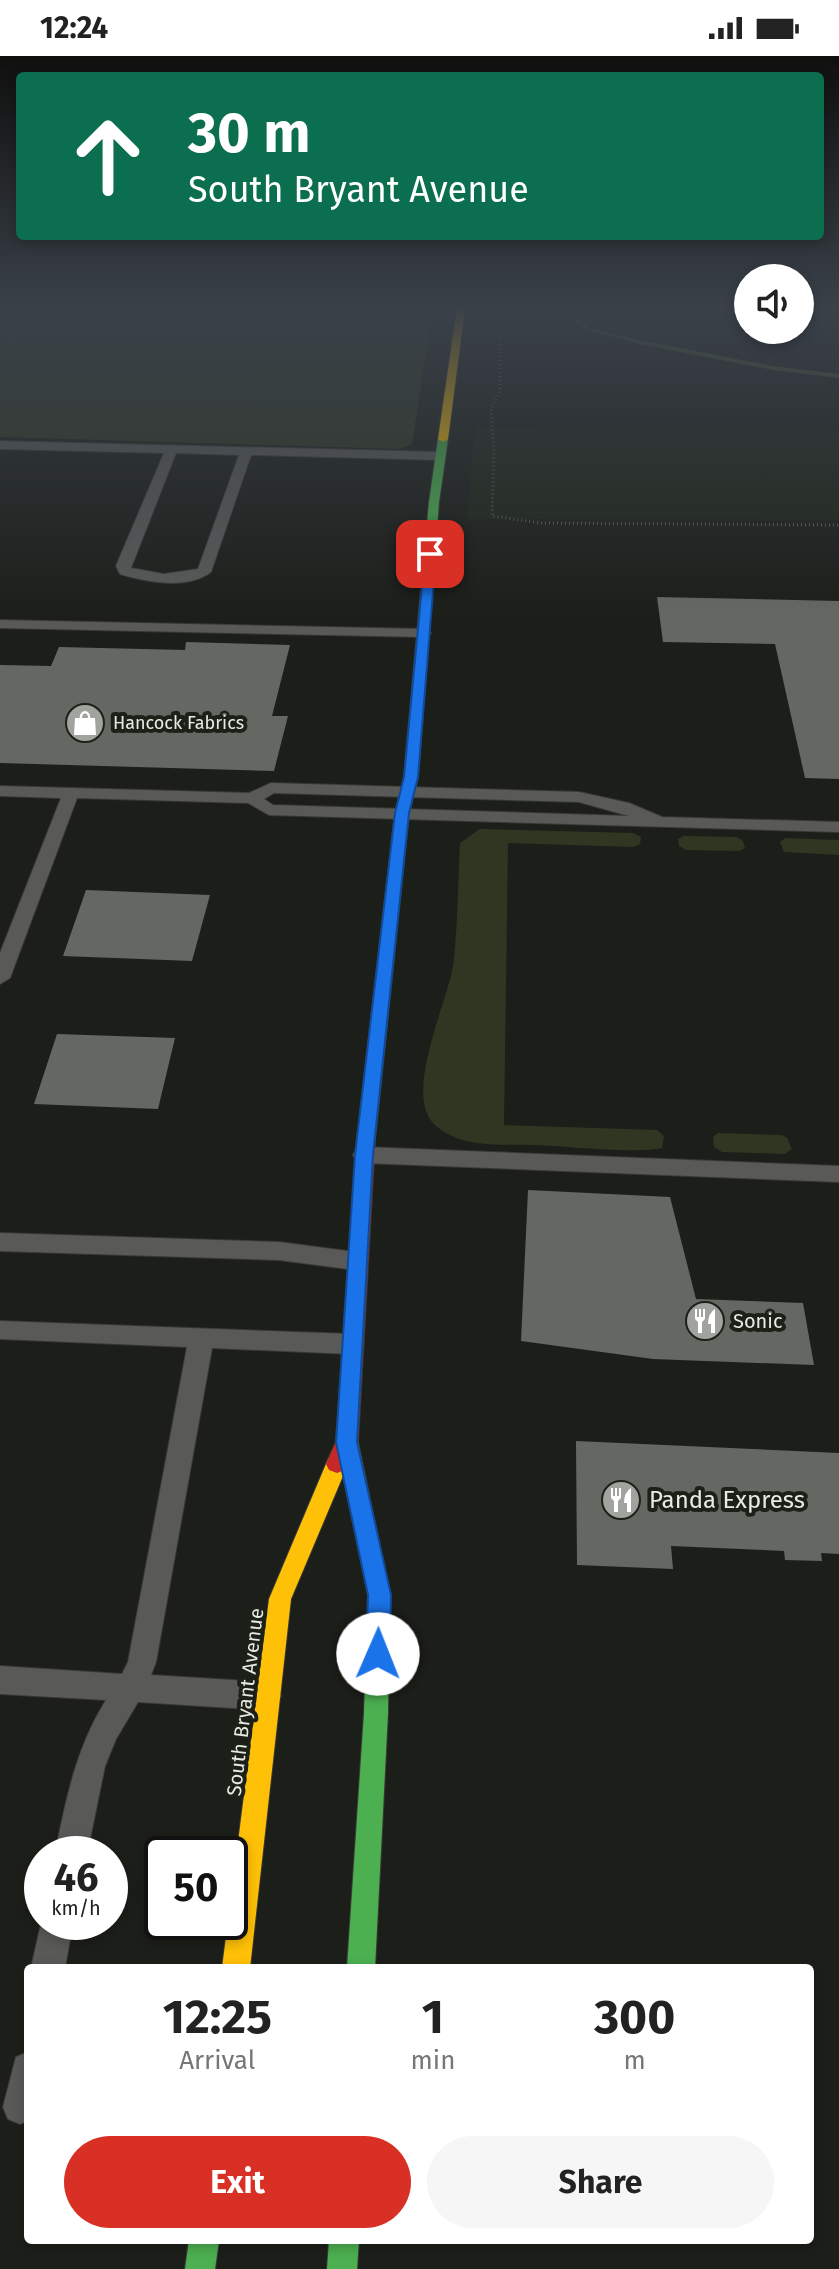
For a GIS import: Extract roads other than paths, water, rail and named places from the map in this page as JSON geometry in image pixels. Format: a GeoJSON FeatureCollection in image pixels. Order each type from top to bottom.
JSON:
{"type":"FeatureCollection","features":[{"type":"Feature","properties":{"kind":"main road","name":"South Bryant Avenue"},"geometry":{"type":"LineString","coordinates":[[236,1964],[280,1599],[347,1442],[355,1261],[364,1155],[402,813],[407,793],[446,411]]}},
{"type":"Feature","properties":{"kind":"main road"},"geometry":{"type":"LineString","coordinates":[[347,1442],[379,1595],[376,1713],[361,1964]]}},
{"type":"Feature","properties":{"kind":"main road"},"geometry":{"type":"LineString","coordinates":[[200,2269],[203,2244]]}},
{"type":"Feature","properties":{"kind":"main road"},"geometry":{"type":"LineString","coordinates":[[342,2269],[344,2244]]}},
{"type":"Feature","properties":{"kind":"lane"},"geometry":{"type":"LineString","coordinates":[[0,445],[440,456]]}},
{"type":"Feature","properties":{"kind":"lane"},"geometry":{"type":"LineString","coordinates":[[171,450],[123,566],[125,571],[136,575],[194,577],[204,572],[246,452]]}},
{"type":"Feature","properties":{"kind":"lane"},"geometry":{"type":"LineString","coordinates":[[0,624],[424,633]]}},
{"type":"Feature","properties":{"kind":"lane"},"geometry":{"type":"LineString","coordinates":[[0,791],[252,798],[271,788],[579,797],[623,807],[658,821]]}},
{"type":"Feature","properties":{"kind":"lane"},"geometry":{"type":"LineString","coordinates":[[0,978],[71,793]]}},
{"type":"Feature","properties":{"kind":"lane"},"geometry":{"type":"LineString","coordinates":[[252,798],[269,810],[839,827]]}},
{"type":"Feature","properties":{"kind":"lane"},"geometry":{"type":"LineString","coordinates":[[364,1155],[839,1174]]}},
{"type":"Feature","properties":{"kind":"lane"},"geometry":{"type":"LineString","coordinates":[[0,1242],[279,1251],[355,1261]]}},
{"type":"Feature","properties":{"kind":"lane"},"geometry":{"type":"LineString","coordinates":[[0,1330],[351,1344]]}},
{"type":"Feature","properties":{"kind":"lane"},"geometry":{"type":"LineString","coordinates":[[75,1836],[85,1785],[100,1739],[132,1689],[142,1662],[201,1339]]}},
{"type":"Feature","properties":{"kind":"lane"},"geometry":{"type":"LineString","coordinates":[[0,1680],[267,1696]]}},
{"type":"Feature","properties":{"kind":"lane"},"geometry":{"type":"LineString","coordinates":[[49,1964],[53,1940]]}},
{"type":"Feature","properties":{"kind":"lane"},"geometry":{"type":"LineString","coordinates":[[16,2107],[24,2082]]}},
{"type":"Feature","properties":{"kind":"place","name":"Hancock Fabrics"},"geometry":{"type":"Point","coordinates":[85,723]}},
{"type":"Feature","properties":{"kind":"place","name":"Sonic"},"geometry":{"type":"Point","coordinates":[705,1321]}},
{"type":"Feature","properties":{"kind":"place","name":"Panda Express"},"geometry":{"type":"Point","coordinates":[621,1500]}}]}
